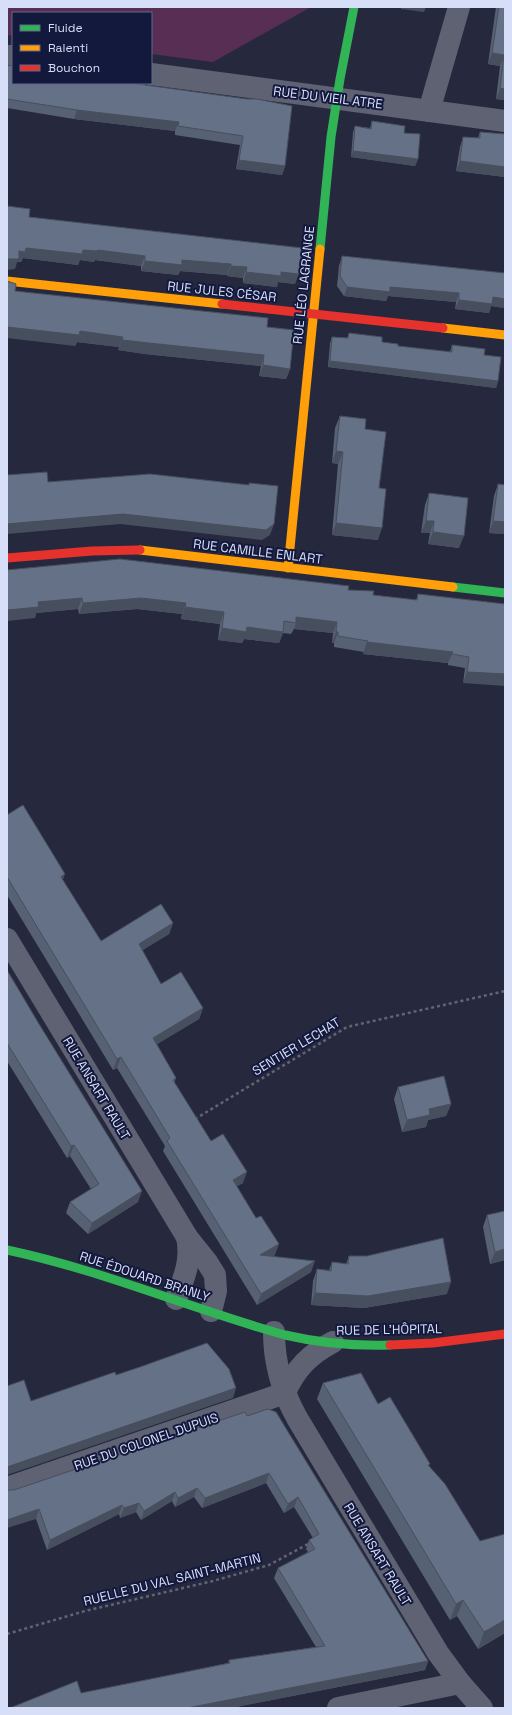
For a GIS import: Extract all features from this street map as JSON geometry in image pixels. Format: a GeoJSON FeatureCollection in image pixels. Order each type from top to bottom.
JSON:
{"type":"FeatureCollection","features":[{"type":"Feature","properties":{"kind":"street","name":"RUE LÉO LAGRANGE"},"geometry":{"type":"LineString","coordinates":[[288,568],[313,314],[337,98],[354,7]]}},
{"type":"Feature","properties":{"kind":"street"},"geometry":{"type":"LineString","coordinates":[[429,111],[460,7]]}},
{"type":"Feature","properties":{"kind":"street","name":"RUE DU VIEIL ATRE"},"geometry":{"type":"LineString","coordinates":[[152,74],[505,121]]}},
{"type":"Feature","properties":{"kind":"street","name":"RUE JULES CÉSAR"},"geometry":{"type":"LineString","coordinates":[[7,281],[505,335]]}},
{"type":"Feature","properties":{"kind":"street","name":"RUE CAMILLE ENLART"},"geometry":{"type":"LineString","coordinates":[[7,558],[120,550],[505,593]]}},
{"type":"Feature","properties":{"kind":"street","name":"RUE ANSART RAULT"},"geometry":{"type":"LineString","coordinates":[[7,939],[187,1237],[207,1262],[215,1275],[216,1292],[210,1311]]}},
{"type":"Feature","properties":{"kind":"street","name":"RUE ANSART RAULT"},"geometry":{"type":"LineString","coordinates":[[176,1299],[189,1260],[187,1237]]}},
{"type":"Feature","properties":{"kind":"street","name":"RUE ÉDOUARD BRANLY"},"geometry":{"type":"LineString","coordinates":[[7,1250],[47,1259],[176,1299],[274,1332]]}},
{"type":"Feature","properties":{"kind":"street","name":"RUE ANSART RAULT"},"geometry":{"type":"LineString","coordinates":[[274,1332],[276,1362],[285,1392],[297,1418],[442,1659],[460,1683],[482,1708]]}},
{"type":"Feature","properties":{"kind":"street","name":"RUE DE L'HÔPITAL"},"geometry":{"type":"LineString","coordinates":[[274,1332],[312,1341],[362,1344],[406,1344],[505,1334]]}},
{"type":"Feature","properties":{"kind":"street"},"geometry":{"type":"LineString","coordinates":[[285,1392],[293,1376],[305,1362],[312,1355],[333,1342]]}},
{"type":"Feature","properties":{"kind":"street","name":"RUE DU COLONEL DUPUIS"},"geometry":{"type":"LineString","coordinates":[[7,1488],[285,1392]]}},
{"type":"Feature","properties":{"kind":"street"},"geometry":{"type":"LineString","coordinates":[[338,1708],[460,1683]]}},
{"type":"Feature","properties":{"kind":"path","name":"SENTIER LECHAT"},"geometry":{"type":"LineString","coordinates":[[191,1121],[346,1027],[505,991]]}},
{"type":"Feature","properties":{"kind":"path","name":"RUELLE DU VAL SAINT-MARTIN"},"geometry":{"type":"LineString","coordinates":[[7,1634],[85,1611],[213,1581],[269,1565],[315,1540]]}},
{"type":"Feature","properties":{"kind":"shaded area"},"geometry":{"type":"Polygon","coordinates":[[[7,7],[311,7],[213,62],[152,54],[152,12],[12,12],[12,36],[7,35],[7,7]]]}},
{"type":"Feature","properties":{"kind":"building"},"geometry":{"type":"Polygon","coordinates":[[[499,7],[505,7],[505,89],[500,88],[504,55],[492,53],[499,7]]]}},
{"type":"Feature","properties":{"kind":"building"},"geometry":{"type":"Polygon","coordinates":[[[7,65],[12,66],[12,84],[138,84],[247,99],[257,99],[292,106],[285,166],[239,160],[243,136],[178,126],[179,122],[77,110],[7,99],[7,65]]]}},
{"type":"Feature","properties":{"kind":"building"},"geometry":{"type":"Polygon","coordinates":[[[372,121],[405,126],[404,133],[420,134],[418,159],[353,151],[355,126],[371,129],[372,121]]]}},
{"type":"Feature","properties":{"kind":"building"},"geometry":{"type":"Polygon","coordinates":[[[480,132],[505,134],[505,167],[460,161],[463,137],[480,138],[480,132]]]}},
{"type":"Feature","properties":{"kind":"building"},"geometry":{"type":"Polygon","coordinates":[[[7,206],[30,209],[29,217],[302,248],[299,274],[281,272],[281,276],[246,272],[247,267],[231,266],[231,264],[182,260],[182,265],[145,261],[145,256],[98,250],[83,250],[82,254],[26,248],[25,252],[19,251],[19,259],[7,259],[7,206]]]}},
{"type":"Feature","properties":{"kind":"building"},"geometry":{"type":"Polygon","coordinates":[[[342,256],[505,273],[505,299],[493,297],[492,304],[459,300],[459,293],[390,287],[390,292],[347,287],[340,276],[342,256]]]}},
{"type":"Feature","properties":{"kind":"building"},"geometry":{"type":"Polygon","coordinates":[[[7,281],[16,284],[15,291],[268,318],[267,327],[294,330],[290,369],[263,365],[264,355],[122,340],[123,337],[80,331],[79,335],[7,327],[7,281]]]}},
{"type":"Feature","properties":{"kind":"building"},"geometry":{"type":"Polygon","coordinates":[[[349,333],[382,337],[382,342],[398,344],[398,346],[452,352],[452,345],[485,349],[484,355],[501,357],[498,381],[330,361],[332,337],[348,338],[349,333]]]}},
{"type":"Feature","properties":{"kind":"building"},"geometry":{"type":"Polygon","coordinates":[[[340,416],[366,419],[365,429],[386,432],[379,488],[386,489],[382,528],[336,523],[343,452],[336,451],[340,416]]]}},
{"type":"Feature","properties":{"kind":"building"},"geometry":{"type":"Polygon","coordinates":[[[47,472],[48,482],[150,474],[249,485],[249,483],[278,486],[274,524],[266,530],[123,514],[7,524],[7,475],[47,472]]]}},
{"type":"Feature","properties":{"kind":"building"},"geometry":{"type":"Polygon","coordinates":[[[498,484],[505,485],[505,522],[493,521],[498,484]]]}},
{"type":"Feature","properties":{"kind":"building"},"geometry":{"type":"Polygon","coordinates":[[[429,493],[468,498],[464,536],[433,532],[434,521],[426,521],[429,493]]]}},
{"type":"Feature","properties":{"kind":"building"},"geometry":{"type":"Polygon","coordinates":[[[120,559],[349,586],[348,590],[374,591],[373,595],[417,600],[418,594],[505,604],[505,674],[467,672],[469,657],[452,654],[453,652],[367,642],[368,641],[338,636],[338,632],[336,632],[337,622],[296,617],[296,623],[284,621],[283,632],[247,627],[246,632],[222,628],[224,612],[185,607],[186,603],[141,598],[83,603],[82,598],[38,602],[39,607],[7,610],[7,570],[120,559]]]}},
{"type":"Feature","properties":{"kind":"building"},"geometry":{"type":"Polygon","coordinates":[[[23,805],[65,874],[61,877],[101,941],[161,904],[173,923],[139,944],[161,984],[181,972],[203,1008],[153,1038],[176,1078],[173,1080],[211,1141],[223,1134],[247,1172],[233,1180],[256,1218],[261,1216],[279,1244],[260,1255],[315,1261],[261,1294],[167,1141],[170,1138],[121,1057],[117,1059],[7,877],[7,815],[23,805]]]}},
{"type":"Feature","properties":{"kind":"building"},"geometry":{"type":"Polygon","coordinates":[[[7,970],[142,1191],[92,1223],[70,1202],[99,1184],[74,1145],[71,1146],[7,1043],[7,970]]]}},
{"type":"Feature","properties":{"kind":"building"},"geometry":{"type":"Polygon","coordinates":[[[444,1076],[451,1104],[429,1109],[430,1115],[407,1120],[398,1087],[444,1076]]]}},
{"type":"Feature","properties":{"kind":"building"},"geometry":{"type":"Polygon","coordinates":[[[505,1211],[505,1249],[495,1252],[487,1215],[505,1211]]]}},
{"type":"Feature","properties":{"kind":"building"},"geometry":{"type":"Polygon","coordinates":[[[443,1238],[451,1282],[368,1296],[315,1293],[317,1269],[331,1271],[332,1262],[348,1264],[349,1256],[367,1256],[443,1238]]]}},
{"type":"Feature","properties":{"kind":"building"},"geometry":{"type":"Polygon","coordinates":[[[207,1343],[229,1369],[236,1388],[7,1467],[7,1386],[24,1380],[31,1401],[115,1372],[116,1375],[207,1343]]]}},
{"type":"Feature","properties":{"kind":"building"},"geometry":{"type":"Polygon","coordinates":[[[361,1373],[378,1404],[390,1397],[430,1464],[428,1465],[445,1484],[480,1541],[505,1534],[505,1620],[484,1632],[463,1600],[456,1604],[323,1383],[361,1373]]]}},
{"type":"Feature","properties":{"kind":"building"},"geometry":{"type":"Polygon","coordinates":[[[268,1409],[276,1412],[428,1661],[187,1708],[10,1708],[77,1681],[81,1693],[230,1663],[229,1660],[325,1646],[278,1568],[315,1549],[309,1540],[319,1534],[298,1497],[288,1504],[269,1473],[205,1498],[197,1488],[178,1498],[175,1492],[144,1511],[139,1503],[124,1508],[122,1505],[50,1540],[39,1509],[7,1520],[7,1490],[14,1490],[245,1412],[247,1416],[268,1409]]]}},
{"type":"Feature","properties":{"kind":"traffic: fast"},"geometry":{"type":"LineString","coordinates":[[320,249],[331,137],[340,79],[354,7]]}},
{"type":"Feature","properties":{"kind":"traffic: fast"},"geometry":{"type":"LineString","coordinates":[[453,587],[505,593]]}},
{"type":"Feature","properties":{"kind":"traffic: fast"},"geometry":{"type":"LineString","coordinates":[[7,1250],[77,1268],[215,1314],[285,1335],[337,1343],[390,1345]]}},
{"type":"Feature","properties":{"kind":"traffic: slow"},"geometry":{"type":"LineString","coordinates":[[288,568],[320,249]]}},
{"type":"Feature","properties":{"kind":"traffic: slow"},"geometry":{"type":"LineString","coordinates":[[7,281],[222,304]]}},
{"type":"Feature","properties":{"kind":"traffic: slow"},"geometry":{"type":"LineString","coordinates":[[443,328],[505,335]]}},
{"type":"Feature","properties":{"kind":"traffic: slow"},"geometry":{"type":"LineString","coordinates":[[140,550],[453,587]]}},
{"type":"Feature","properties":{"kind":"traffic: jam"},"geometry":{"type":"LineString","coordinates":[[222,304],[443,328]]}},
{"type":"Feature","properties":{"kind":"traffic: jam"},"geometry":{"type":"LineString","coordinates":[[7,558],[92,551],[140,550]]}},
{"type":"Feature","properties":{"kind":"traffic: jam"},"geometry":{"type":"LineString","coordinates":[[390,1345],[433,1343],[505,1334]]}}]}
